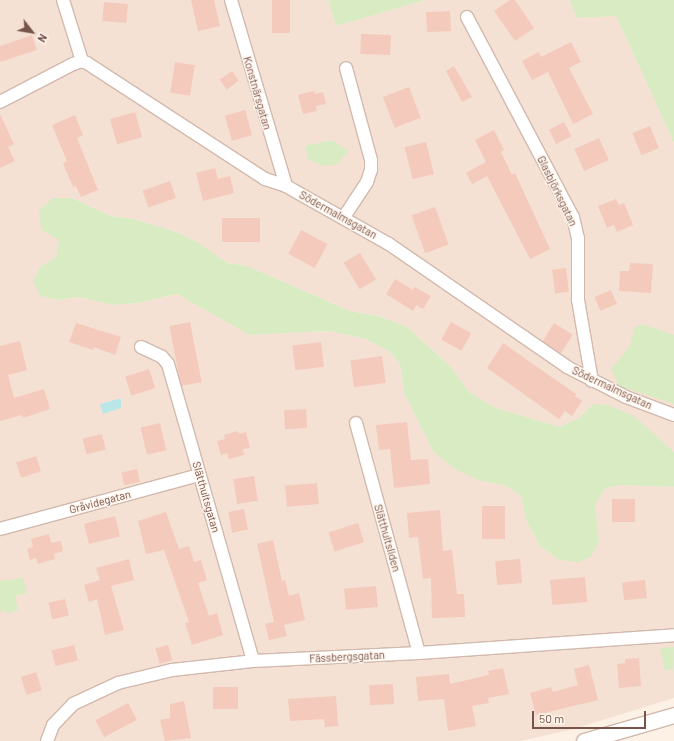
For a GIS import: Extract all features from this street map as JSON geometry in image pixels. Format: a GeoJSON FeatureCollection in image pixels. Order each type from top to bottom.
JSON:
{"type":"FeatureCollection","features":[{"type":"Feature","properties":{"kind":"street"},"geometry":{"type":"LineString","coordinates":[[0,102],[82,61],[63,0]]}},
{"type":"Feature","properties":{"kind":"street","name":"Konstnärsgatan"},"geometry":{"type":"LineString","coordinates":[[231,0],[286,186]]}},
{"type":"Feature","properties":{"kind":"street","name":"Glasbjörksgatan"},"geometry":{"type":"LineString","coordinates":[[467,17],[573,217],[578,238],[578,300],[592,381]]}},
{"type":"Feature","properties":{"kind":"street","name":"Södermalmsgatan"},"geometry":{"type":"LineString","coordinates":[[82,61],[100,69],[265,179],[286,186],[344,217],[419,264],[567,367],[592,381],[674,415]]}},
{"type":"Feature","properties":{"kind":"street"},"geometry":{"type":"LineString","coordinates":[[344,217],[367,182],[371,170],[371,160],[346,68]]}},
{"type":"Feature","properties":{"kind":"street","name":"Slätthultsgatan"},"geometry":{"type":"LineString","coordinates":[[141,347],[162,357],[168,364],[253,661]]}},
{"type":"Feature","properties":{"kind":"street","name":"Slätthultsliden"},"geometry":{"type":"LineString","coordinates":[[356,423],[419,653]]}},
{"type":"Feature","properties":{"kind":"street","name":"Gråvidegatan"},"geometry":{"type":"LineString","coordinates":[[0,529],[199,475]]}},
{"type":"Feature","properties":{"kind":"street","name":"Fässbergsgatan"},"geometry":{"type":"LineString","coordinates":[[47,741],[53,725],[66,710],[118,683],[172,670],[253,661],[419,653],[674,635]]}},
{"type":"Feature","properties":{"kind":"street"},"geometry":{"type":"LineString","coordinates":[[584,741],[674,715]]}},
{"type":"Feature","properties":{"kind":"shaded area"},"geometry":{"type":"Polygon","coordinates":[[[0,0],[328,0],[336,26],[425,0],[569,0],[577,18],[616,16],[674,143],[674,452],[657,437],[593,404],[579,418],[559,427],[496,408],[469,392],[451,367],[407,327],[379,316],[350,311],[247,266],[227,263],[199,243],[177,232],[134,219],[111,216],[72,198],[56,257],[41,266],[58,300],[79,297],[114,305],[138,303],[177,294],[249,335],[329,331],[366,339],[390,352],[400,364],[404,393],[433,451],[478,480],[506,486],[521,496],[526,520],[540,546],[559,560],[599,542],[595,505],[604,489],[619,485],[674,487],[674,698],[570,730],[520,741],[0,741],[0,0]]]}},
{"type":"Feature","properties":{"kind":"green space"},"geometry":{"type":"Polygon","coordinates":[[[328,0],[425,0],[336,26],[328,0]]]}},
{"type":"Feature","properties":{"kind":"green space"},"geometry":{"type":"Polygon","coordinates":[[[569,0],[674,0],[674,143],[616,16],[577,18],[569,0]]]}},
{"type":"Feature","properties":{"kind":"green space"},"geometry":{"type":"Polygon","coordinates":[[[332,140],[349,151],[337,164],[323,166],[308,159],[305,146],[332,140]]]}},
{"type":"Feature","properties":{"kind":"green space"},"geometry":{"type":"Polygon","coordinates":[[[53,198],[72,198],[111,216],[134,219],[177,232],[199,243],[227,263],[247,266],[350,311],[379,316],[407,327],[451,367],[469,392],[496,408],[559,427],[579,418],[593,404],[608,405],[634,416],[674,452],[674,487],[619,485],[604,489],[595,505],[599,542],[591,556],[579,562],[559,560],[540,546],[526,520],[521,496],[506,486],[478,480],[455,469],[433,451],[404,393],[400,364],[390,352],[366,339],[329,331],[249,335],[177,294],[138,303],[114,305],[79,297],[58,300],[40,296],[33,281],[41,266],[56,257],[59,240],[41,230],[39,210],[53,198]]]}},
{"type":"Feature","properties":{"kind":"green space"},"geometry":{"type":"Polygon","coordinates":[[[642,324],[674,335],[674,404],[619,386],[611,369],[630,346],[634,328],[642,324]]]}},
{"type":"Feature","properties":{"kind":"green space"},"geometry":{"type":"Polygon","coordinates":[[[23,578],[27,593],[15,596],[18,610],[7,614],[6,610],[0,612],[0,581],[23,578]]]}},
{"type":"Feature","properties":{"kind":"green space"},"geometry":{"type":"Polygon","coordinates":[[[674,647],[673,670],[665,670],[660,648],[674,647]]]}},
{"type":"Feature","properties":{"kind":"water"},"geometry":{"type":"Polygon","coordinates":[[[121,399],[121,408],[103,414],[100,404],[121,399]]]}},
{"type":"Feature","properties":{"kind":"building"},"geometry":{"type":"Polygon","coordinates":[[[191,0],[214,0],[220,26],[198,31],[191,0]]]}},
{"type":"Feature","properties":{"kind":"building"},"geometry":{"type":"Polygon","coordinates":[[[272,0],[290,0],[290,33],[272,33],[272,0]]]}},
{"type":"Feature","properties":{"kind":"building"},"geometry":{"type":"Polygon","coordinates":[[[510,0],[515,0],[534,28],[515,41],[494,11],[510,0]]]}},
{"type":"Feature","properties":{"kind":"building"},"geometry":{"type":"Polygon","coordinates":[[[104,2],[128,4],[126,23],[102,21],[104,2]]]}},
{"type":"Feature","properties":{"kind":"building"},"geometry":{"type":"Polygon","coordinates":[[[450,11],[451,31],[427,32],[426,12],[450,11]]]}},
{"type":"Feature","properties":{"kind":"building"},"geometry":{"type":"Polygon","coordinates":[[[361,34],[391,35],[390,55],[360,54],[361,34]]]}},
{"type":"Feature","properties":{"kind":"building"},"geometry":{"type":"Polygon","coordinates":[[[32,35],[37,50],[0,62],[0,46],[32,35]]]}},
{"type":"Feature","properties":{"kind":"building"},"geometry":{"type":"Polygon","coordinates":[[[571,42],[581,62],[569,68],[593,114],[573,124],[548,72],[532,80],[522,61],[539,52],[541,57],[571,42]]]}},
{"type":"Feature","properties":{"kind":"building"},"geometry":{"type":"Polygon","coordinates":[[[175,62],[195,65],[190,96],[170,93],[175,62]]]}},
{"type":"Feature","properties":{"kind":"building"},"geometry":{"type":"Polygon","coordinates":[[[454,66],[472,97],[462,102],[446,71],[454,66]]]}},
{"type":"Feature","properties":{"kind":"building"},"geometry":{"type":"Polygon","coordinates":[[[232,71],[239,81],[227,89],[220,80],[232,71]]]}},
{"type":"Feature","properties":{"kind":"building"},"geometry":{"type":"Polygon","coordinates":[[[409,87],[421,118],[395,128],[383,97],[409,87]]]}},
{"type":"Feature","properties":{"kind":"building"},"geometry":{"type":"Polygon","coordinates":[[[314,91],[315,94],[323,92],[326,104],[316,106],[317,111],[303,114],[298,95],[314,91]]]}},
{"type":"Feature","properties":{"kind":"building"},"geometry":{"type":"Polygon","coordinates":[[[245,110],[252,135],[232,141],[225,116],[245,110]]]}},
{"type":"Feature","properties":{"kind":"building"},"geometry":{"type":"Polygon","coordinates":[[[135,112],[142,137],[117,144],[110,119],[135,112]]]}},
{"type":"Feature","properties":{"kind":"building"},"geometry":{"type":"Polygon","coordinates":[[[0,114],[14,144],[8,147],[15,161],[0,168],[0,114]]]}},
{"type":"Feature","properties":{"kind":"building"},"geometry":{"type":"Polygon","coordinates":[[[75,115],[83,135],[77,138],[98,190],[81,197],[76,186],[73,187],[63,163],[67,161],[52,125],[75,115]]]}},
{"type":"Feature","properties":{"kind":"building"},"geometry":{"type":"Polygon","coordinates":[[[564,122],[571,136],[556,144],[549,130],[564,122]]]}},
{"type":"Feature","properties":{"kind":"building"},"geometry":{"type":"Polygon","coordinates":[[[650,126],[659,148],[641,155],[632,133],[650,126]]]}},
{"type":"Feature","properties":{"kind":"building"},"geometry":{"type":"Polygon","coordinates":[[[494,130],[504,150],[501,152],[512,175],[515,173],[550,249],[530,259],[487,176],[472,184],[466,173],[486,162],[475,140],[494,130]]]}},
{"type":"Feature","properties":{"kind":"building"},"geometry":{"type":"Polygon","coordinates":[[[599,138],[609,160],[584,171],[574,149],[599,138]]]}},
{"type":"Feature","properties":{"kind":"building"},"geometry":{"type":"Polygon","coordinates":[[[426,142],[434,174],[413,179],[405,147],[426,142]]]}},
{"type":"Feature","properties":{"kind":"building"},"geometry":{"type":"Polygon","coordinates":[[[215,168],[218,179],[230,176],[234,193],[203,201],[196,173],[215,168]]]}},
{"type":"Feature","properties":{"kind":"building"},"geometry":{"type":"Polygon","coordinates":[[[170,181],[176,198],[148,207],[143,190],[170,181]]]}},
{"type":"Feature","properties":{"kind":"building"},"geometry":{"type":"Polygon","coordinates":[[[616,199],[619,205],[624,203],[633,225],[617,232],[614,225],[607,228],[598,206],[616,199]]]}},
{"type":"Feature","properties":{"kind":"building"},"geometry":{"type":"Polygon","coordinates":[[[435,207],[449,245],[425,253],[412,216],[435,207]]]}},
{"type":"Feature","properties":{"kind":"building"},"geometry":{"type":"Polygon","coordinates":[[[222,218],[260,218],[260,242],[222,242],[222,218]]]}},
{"type":"Feature","properties":{"kind":"building"},"geometry":{"type":"Polygon","coordinates":[[[301,230],[327,244],[315,268],[288,254],[301,230]]]}},
{"type":"Feature","properties":{"kind":"building"},"geometry":{"type":"Polygon","coordinates":[[[360,253],[376,280],[360,289],[344,263],[360,253]]]}},
{"type":"Feature","properties":{"kind":"building"},"geometry":{"type":"Polygon","coordinates":[[[630,263],[653,264],[651,293],[619,291],[620,271],[629,271],[630,263]]]}},
{"type":"Feature","properties":{"kind":"building"},"geometry":{"type":"Polygon","coordinates":[[[566,268],[569,292],[555,294],[552,270],[566,268]]]}},
{"type":"Feature","properties":{"kind":"building"},"geometry":{"type":"Polygon","coordinates":[[[395,279],[413,290],[414,287],[431,296],[423,309],[416,305],[413,311],[386,294],[395,279]]]}},
{"type":"Feature","properties":{"kind":"building"},"geometry":{"type":"Polygon","coordinates":[[[611,290],[617,304],[600,311],[594,297],[611,290]]]}},
{"type":"Feature","properties":{"kind":"building"},"geometry":{"type":"Polygon","coordinates":[[[190,322],[202,382],[181,386],[169,326],[190,322]]]}},
{"type":"Feature","properties":{"kind":"building"},"geometry":{"type":"Polygon","coordinates":[[[451,322],[471,333],[461,351],[441,339],[451,322]]]}},
{"type":"Feature","properties":{"kind":"building"},"geometry":{"type":"Polygon","coordinates":[[[76,323],[121,337],[115,355],[94,347],[93,350],[69,342],[76,323]]]}},
{"type":"Feature","properties":{"kind":"building"},"geometry":{"type":"Polygon","coordinates":[[[554,323],[573,335],[561,353],[542,342],[554,323]]]}},
{"type":"Feature","properties":{"kind":"building"},"geometry":{"type":"Polygon","coordinates":[[[20,341],[27,370],[8,375],[14,398],[44,389],[50,409],[23,418],[22,415],[0,421],[0,346],[20,341]]]}},
{"type":"Feature","properties":{"kind":"building"},"geometry":{"type":"Polygon","coordinates":[[[321,342],[324,367],[295,370],[292,346],[321,342]]]}},
{"type":"Feature","properties":{"kind":"building"},"geometry":{"type":"Polygon","coordinates":[[[503,343],[576,394],[575,396],[582,401],[572,416],[565,411],[559,419],[487,368],[503,343]]]}},
{"type":"Feature","properties":{"kind":"building"},"geometry":{"type":"Polygon","coordinates":[[[382,356],[386,383],[354,387],[350,360],[382,356]]]}},
{"type":"Feature","properties":{"kind":"building"},"geometry":{"type":"Polygon","coordinates":[[[149,369],[155,388],[131,396],[125,377],[149,369]]]}},
{"type":"Feature","properties":{"kind":"building"},"geometry":{"type":"Polygon","coordinates":[[[306,409],[307,428],[285,429],[284,410],[306,409]]]}},
{"type":"Feature","properties":{"kind":"building"},"geometry":{"type":"Polygon","coordinates":[[[407,422],[411,460],[428,459],[430,484],[394,488],[390,449],[379,450],[376,425],[407,422]]]}},
{"type":"Feature","properties":{"kind":"building"},"geometry":{"type":"Polygon","coordinates":[[[160,423],[166,450],[147,455],[141,427],[160,423]]]}},
{"type":"Feature","properties":{"kind":"building"},"geometry":{"type":"Polygon","coordinates":[[[238,431],[239,434],[246,432],[250,448],[243,449],[244,455],[229,459],[227,453],[221,455],[217,441],[225,439],[224,435],[238,431]]]}},
{"type":"Feature","properties":{"kind":"building"},"geometry":{"type":"Polygon","coordinates":[[[102,434],[106,450],[86,454],[83,439],[102,434]]]}},
{"type":"Feature","properties":{"kind":"building"},"geometry":{"type":"Polygon","coordinates":[[[36,456],[41,471],[21,478],[16,462],[36,456]]]}},
{"type":"Feature","properties":{"kind":"building"},"geometry":{"type":"Polygon","coordinates":[[[137,469],[140,482],[124,485],[121,473],[137,469]]]}},
{"type":"Feature","properties":{"kind":"building"},"geometry":{"type":"Polygon","coordinates":[[[254,476],[258,501],[237,504],[233,479],[254,476]]]}},
{"type":"Feature","properties":{"kind":"building"},"geometry":{"type":"Polygon","coordinates":[[[317,483],[319,504],[287,507],[285,486],[317,483]]]}},
{"type":"Feature","properties":{"kind":"building"},"geometry":{"type":"Polygon","coordinates":[[[612,499],[635,499],[635,522],[612,522],[612,499]]]}},
{"type":"Feature","properties":{"kind":"building"},"geometry":{"type":"Polygon","coordinates":[[[482,506],[505,506],[505,539],[482,539],[482,506]]]}},
{"type":"Feature","properties":{"kind":"building"},"geometry":{"type":"Polygon","coordinates":[[[244,509],[248,530],[232,533],[228,512],[244,509]]]}},
{"type":"Feature","properties":{"kind":"building"},"geometry":{"type":"Polygon","coordinates":[[[440,510],[443,551],[452,550],[457,594],[464,594],[465,617],[432,618],[431,578],[423,579],[418,537],[409,538],[407,513],[440,510]]]}},
{"type":"Feature","properties":{"kind":"building"},"geometry":{"type":"Polygon","coordinates":[[[166,512],[179,549],[189,546],[194,562],[201,560],[207,580],[198,583],[209,616],[217,613],[223,635],[192,645],[185,623],[189,622],[164,550],[146,554],[138,521],[166,512]]]}},
{"type":"Feature","properties":{"kind":"building"},"geometry":{"type":"Polygon","coordinates":[[[115,516],[120,536],[89,544],[84,524],[115,516]]]}},
{"type":"Feature","properties":{"kind":"building"},"geometry":{"type":"Polygon","coordinates":[[[358,523],[364,542],[335,552],[329,533],[358,523]]]}},
{"type":"Feature","properties":{"kind":"building"},"geometry":{"type":"Polygon","coordinates":[[[49,534],[51,543],[61,541],[63,551],[54,554],[55,559],[38,564],[36,558],[30,560],[27,549],[33,547],[31,539],[49,534]]]}},
{"type":"Feature","properties":{"kind":"building"},"geometry":{"type":"Polygon","coordinates":[[[273,540],[282,581],[285,580],[289,596],[299,593],[305,620],[284,625],[287,636],[269,640],[265,624],[274,622],[257,544],[273,540]]]}},
{"type":"Feature","properties":{"kind":"building"},"geometry":{"type":"Polygon","coordinates":[[[129,559],[134,580],[111,586],[124,630],[105,635],[97,599],[89,602],[84,585],[100,580],[96,568],[129,559]]]}},
{"type":"Feature","properties":{"kind":"building"},"geometry":{"type":"Polygon","coordinates":[[[520,559],[522,583],[497,585],[495,561],[520,559]]]}},
{"type":"Feature","properties":{"kind":"building"},"geometry":{"type":"Polygon","coordinates":[[[585,577],[587,602],[552,605],[550,580],[585,577]]]}},
{"type":"Feature","properties":{"kind":"building"},"geometry":{"type":"Polygon","coordinates":[[[645,580],[647,598],[624,600],[622,582],[645,580]]]}},
{"type":"Feature","properties":{"kind":"building"},"geometry":{"type":"Polygon","coordinates":[[[376,586],[378,607],[346,610],[344,589],[376,586]]]}},
{"type":"Feature","properties":{"kind":"building"},"geometry":{"type":"Polygon","coordinates":[[[65,599],[69,616],[52,619],[48,603],[65,599]]]}},
{"type":"Feature","properties":{"kind":"building"},"geometry":{"type":"Polygon","coordinates":[[[74,645],[78,661],[56,666],[52,651],[74,645]]]}},
{"type":"Feature","properties":{"kind":"building"},"geometry":{"type":"Polygon","coordinates":[[[168,645],[172,660],[160,664],[155,648],[168,645]]]}},
{"type":"Feature","properties":{"kind":"building"},"geometry":{"type":"Polygon","coordinates":[[[639,658],[641,686],[619,688],[617,664],[625,663],[625,659],[639,658]]]}},
{"type":"Feature","properties":{"kind":"building"},"geometry":{"type":"Polygon","coordinates":[[[589,665],[598,700],[536,715],[530,693],[551,687],[553,692],[578,685],[574,669],[589,665]]]}},
{"type":"Feature","properties":{"kind":"building"},"geometry":{"type":"Polygon","coordinates":[[[503,668],[509,694],[488,698],[489,703],[472,706],[476,726],[448,731],[444,699],[418,701],[416,677],[449,674],[450,684],[489,675],[488,671],[503,668]]]}},
{"type":"Feature","properties":{"kind":"building"},"geometry":{"type":"Polygon","coordinates":[[[36,672],[42,690],[27,695],[21,677],[36,672]]]}},
{"type":"Feature","properties":{"kind":"building"},"geometry":{"type":"Polygon","coordinates":[[[393,684],[394,704],[370,705],[369,685],[393,684]]]}},
{"type":"Feature","properties":{"kind":"building"},"geometry":{"type":"Polygon","coordinates":[[[213,687],[238,687],[238,709],[213,709],[213,687]]]}},
{"type":"Feature","properties":{"kind":"building"},"geometry":{"type":"Polygon","coordinates":[[[336,696],[338,726],[325,727],[324,719],[290,721],[288,699],[336,696]]]}},
{"type":"Feature","properties":{"kind":"building"},"geometry":{"type":"Polygon","coordinates":[[[184,701],[191,738],[165,741],[160,720],[170,718],[170,704],[184,701]]]}},
{"type":"Feature","properties":{"kind":"building"},"geometry":{"type":"Polygon","coordinates":[[[128,703],[137,720],[104,737],[95,720],[128,703]]]}}]}
